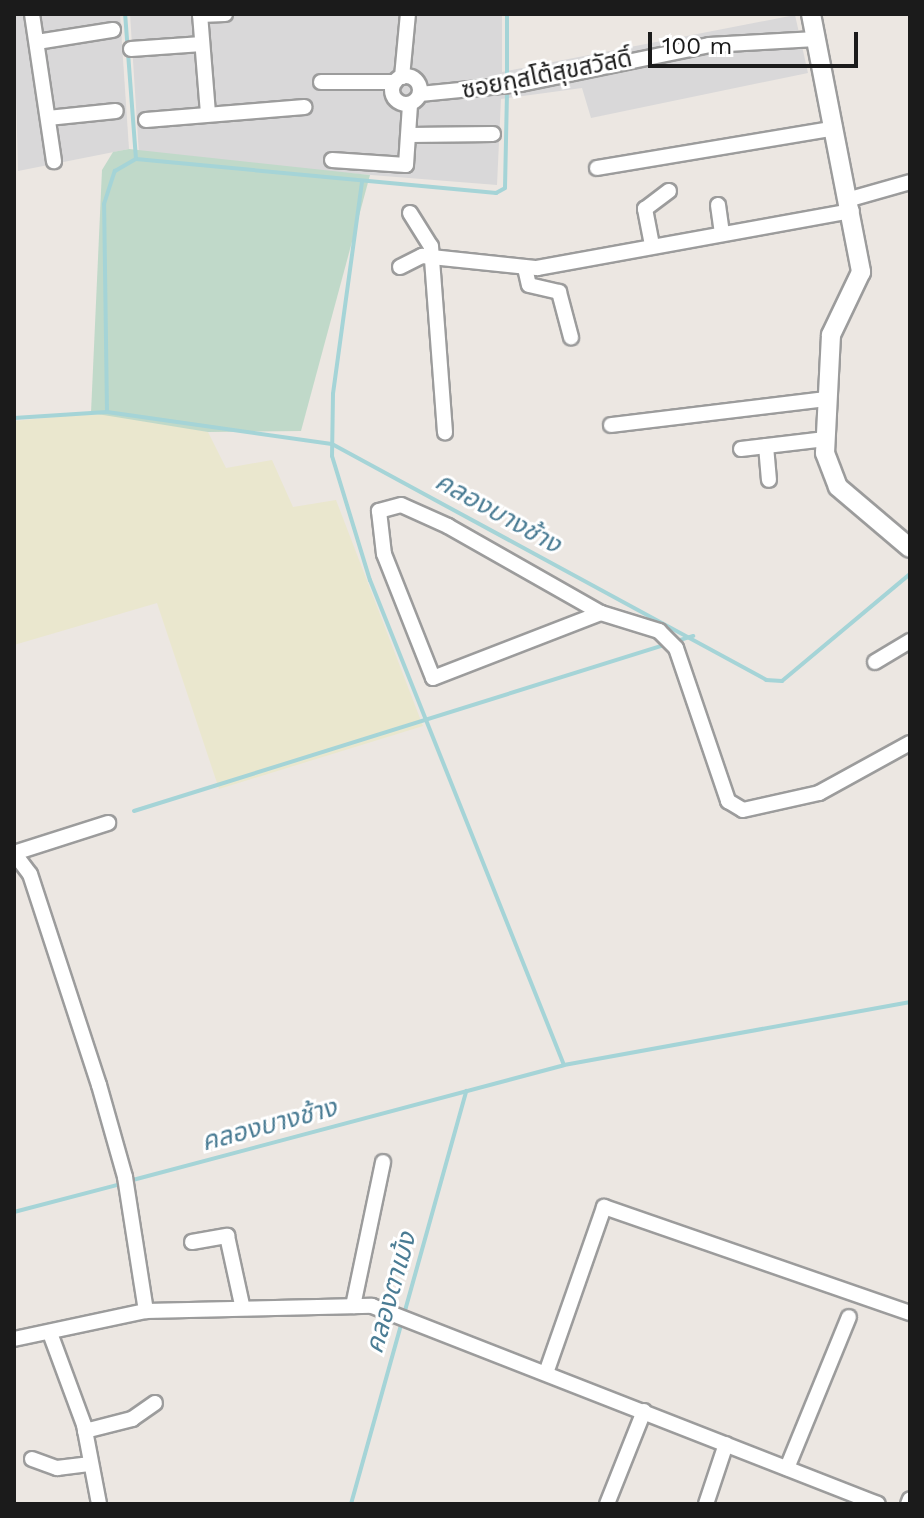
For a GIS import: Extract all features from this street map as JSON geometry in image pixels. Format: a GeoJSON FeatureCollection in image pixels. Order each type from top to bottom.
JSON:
{"type":"FeatureCollection","features":[{"type":"Feature","properties":{"kind":"street"},"geometry":{"type":"LineString","coordinates":[[32,14],[54,161]]}},
{"type":"Feature","properties":{"kind":"street"},"geometry":{"type":"LineString","coordinates":[[208,114],[200,15],[225,14]]}},
{"type":"Feature","properties":{"kind":"street"},"geometry":{"type":"LineString","coordinates":[[408,14],[395,98],[415,99]]}},
{"type":"Feature","properties":{"kind":"street"},"geometry":{"type":"LineString","coordinates":[[811,14],[851,205],[861,272],[831,335],[825,439],[838,487],[910,548]]}},
{"type":"Feature","properties":{"kind":"street"},"geometry":{"type":"LineString","coordinates":[[37,42],[113,30]]}},
{"type":"Feature","properties":{"kind":"street","name":"ซอยกุสโต้สุขสวัสดิ์"},"geometry":{"type":"LineString","coordinates":[[415,99],[521,84],[709,45],[816,39]]}},
{"type":"Feature","properties":{"kind":"street"},"geometry":{"type":"LineString","coordinates":[[131,49],[202,44]]}},
{"type":"Feature","properties":{"kind":"street"},"geometry":{"type":"LineString","coordinates":[[321,82],[416,80],[406,165],[332,160]]}},
{"type":"Feature","properties":{"kind":"street"},"geometry":{"type":"LineString","coordinates":[[146,120],[304,107]]}},
{"type":"Feature","properties":{"kind":"street"},"geometry":{"type":"LineString","coordinates":[[48,118],[116,111]]}},
{"type":"Feature","properties":{"kind":"street"},"geometry":{"type":"LineString","coordinates":[[597,168],[835,128]]}},
{"type":"Feature","properties":{"kind":"street"},"geometry":{"type":"LineString","coordinates":[[410,135],[493,134]]}},
{"type":"Feature","properties":{"kind":"street"},"geometry":{"type":"LineString","coordinates":[[400,267],[410,257],[525,268],[722,233],[851,205],[910,182]]}},
{"type":"Feature","properties":{"kind":"street"},"geometry":{"type":"LineString","coordinates":[[652,245],[645,209],[669,191]]}},
{"type":"Feature","properties":{"kind":"street"},"geometry":{"type":"LineString","coordinates":[[718,205],[722,233]]}},
{"type":"Feature","properties":{"kind":"street"},"geometry":{"type":"LineString","coordinates":[[410,213],[429,238],[445,432]]}},
{"type":"Feature","properties":{"kind":"street"},"geometry":{"type":"LineString","coordinates":[[525,268],[529,285],[559,292],[571,337]]}},
{"type":"Feature","properties":{"kind":"street"},"geometry":{"type":"LineString","coordinates":[[611,425],[825,399]]}},
{"type":"Feature","properties":{"kind":"street"},"geometry":{"type":"LineString","coordinates":[[741,449],[825,439]]}},
{"type":"Feature","properties":{"kind":"street"},"geometry":{"type":"LineString","coordinates":[[766,446],[769,480]]}},
{"type":"Feature","properties":{"kind":"street"},"geometry":{"type":"LineString","coordinates":[[601,613],[433,678],[384,554],[379,511],[401,505],[448,526],[601,613],[672,643],[728,801],[743,810],[819,793],[910,743]]}},
{"type":"Feature","properties":{"kind":"street"},"geometry":{"type":"LineString","coordinates":[[875,662],[910,641]]}},
{"type":"Feature","properties":{"kind":"street"},"geometry":{"type":"LineString","coordinates":[[108,823],[14,853],[30,874],[125,1177],[146,1311]]}},
{"type":"Feature","properties":{"kind":"street"},"geometry":{"type":"LineString","coordinates":[[353,1306],[383,1162]]}},
{"type":"Feature","properties":{"kind":"street"},"geometry":{"type":"LineString","coordinates":[[546,1373],[604,1207],[910,1313]]}},
{"type":"Feature","properties":{"kind":"street"},"geometry":{"type":"LineString","coordinates":[[192,1242],[227,1236],[242,1305]]}},
{"type":"Feature","properties":{"kind":"street"},"geometry":{"type":"LineString","coordinates":[[14,1339],[146,1311],[242,1305],[384,1309],[878,1504]]}},
{"type":"Feature","properties":{"kind":"street"},"geometry":{"type":"LineString","coordinates":[[787,1468],[849,1317]]}},
{"type":"Feature","properties":{"kind":"street"},"geometry":{"type":"LineString","coordinates":[[50,1333],[85,1431],[99,1504]]}},
{"type":"Feature","properties":{"kind":"street"},"geometry":{"type":"LineString","coordinates":[[85,1431],[132,1419],[155,1403]]}},
{"type":"Feature","properties":{"kind":"street"},"geometry":{"type":"LineString","coordinates":[[607,1504],[644,1411]]}},
{"type":"Feature","properties":{"kind":"street"},"geometry":{"type":"LineString","coordinates":[[706,1504],[726,1444]]}},
{"type":"Feature","properties":{"kind":"street"},"geometry":{"type":"LineString","coordinates":[[32,1459],[57,1468],[91,1464]]}},
{"type":"Feature","properties":{"kind":"shaded area"},"geometry":{"type":"Polygon","coordinates":[[[14,14],[120,14],[129,149],[18,171],[14,14]]]}},
{"type":"Feature","properties":{"kind":"shaded area"},"geometry":{"type":"Polygon","coordinates":[[[130,14],[502,14],[502,72],[795,15],[808,73],[591,118],[582,88],[501,99],[497,185],[321,171],[139,154],[130,14]]]}},
{"type":"Feature","properties":{"kind":"shaded area"},"geometry":{"type":"Polygon","coordinates":[[[107,412],[208,432],[226,468],[272,460],[293,507],[336,500],[423,726],[219,789],[157,603],[14,645],[14,421],[107,412]]]}},
{"type":"Feature","properties":{"kind":"green space"},"geometry":{"type":"Polygon","coordinates":[[[129,149],[370,175],[301,431],[208,432],[91,413],[102,170],[113,152],[129,149]]]}},
{"type":"Feature","properties":{"kind":"waterway"},"geometry":{"type":"LineString","coordinates":[[107,412],[104,204],[115,171],[136,159],[125,14]]}},
{"type":"Feature","properties":{"kind":"waterway"},"geometry":{"type":"LineString","coordinates":[[507,14],[507,81]]}},
{"type":"Feature","properties":{"kind":"waterway"},"geometry":{"type":"LineString","coordinates":[[136,159],[496,193],[505,188],[507,90]]}},
{"type":"Feature","properties":{"kind":"waterway"},"geometry":{"type":"LineString","coordinates":[[362,182],[333,394],[332,456],[370,580],[564,1065]]}},
{"type":"Feature","properties":{"kind":"waterway","name":"คลองบางช้าง"},"geometry":{"type":"LineString","coordinates":[[14,418],[107,412],[332,444],[766,680],[782,681],[910,574]]}},
{"type":"Feature","properties":{"kind":"waterway"},"geometry":{"type":"LineString","coordinates":[[134,811],[693,636]]}},
{"type":"Feature","properties":{"kind":"waterway","name":"คลองบางช้าง"},"geometry":{"type":"LineString","coordinates":[[129,1181],[564,1065],[910,1002]]}},
{"type":"Feature","properties":{"kind":"waterway","name":"คลองตาเม้ง"},"geometry":{"type":"LineString","coordinates":[[351,1504],[466,1091]]}},
{"type":"Feature","properties":{"kind":"waterway","name":"คลองบางช้าง"},"geometry":{"type":"LineString","coordinates":[[14,1212],[121,1184]]}}]}
